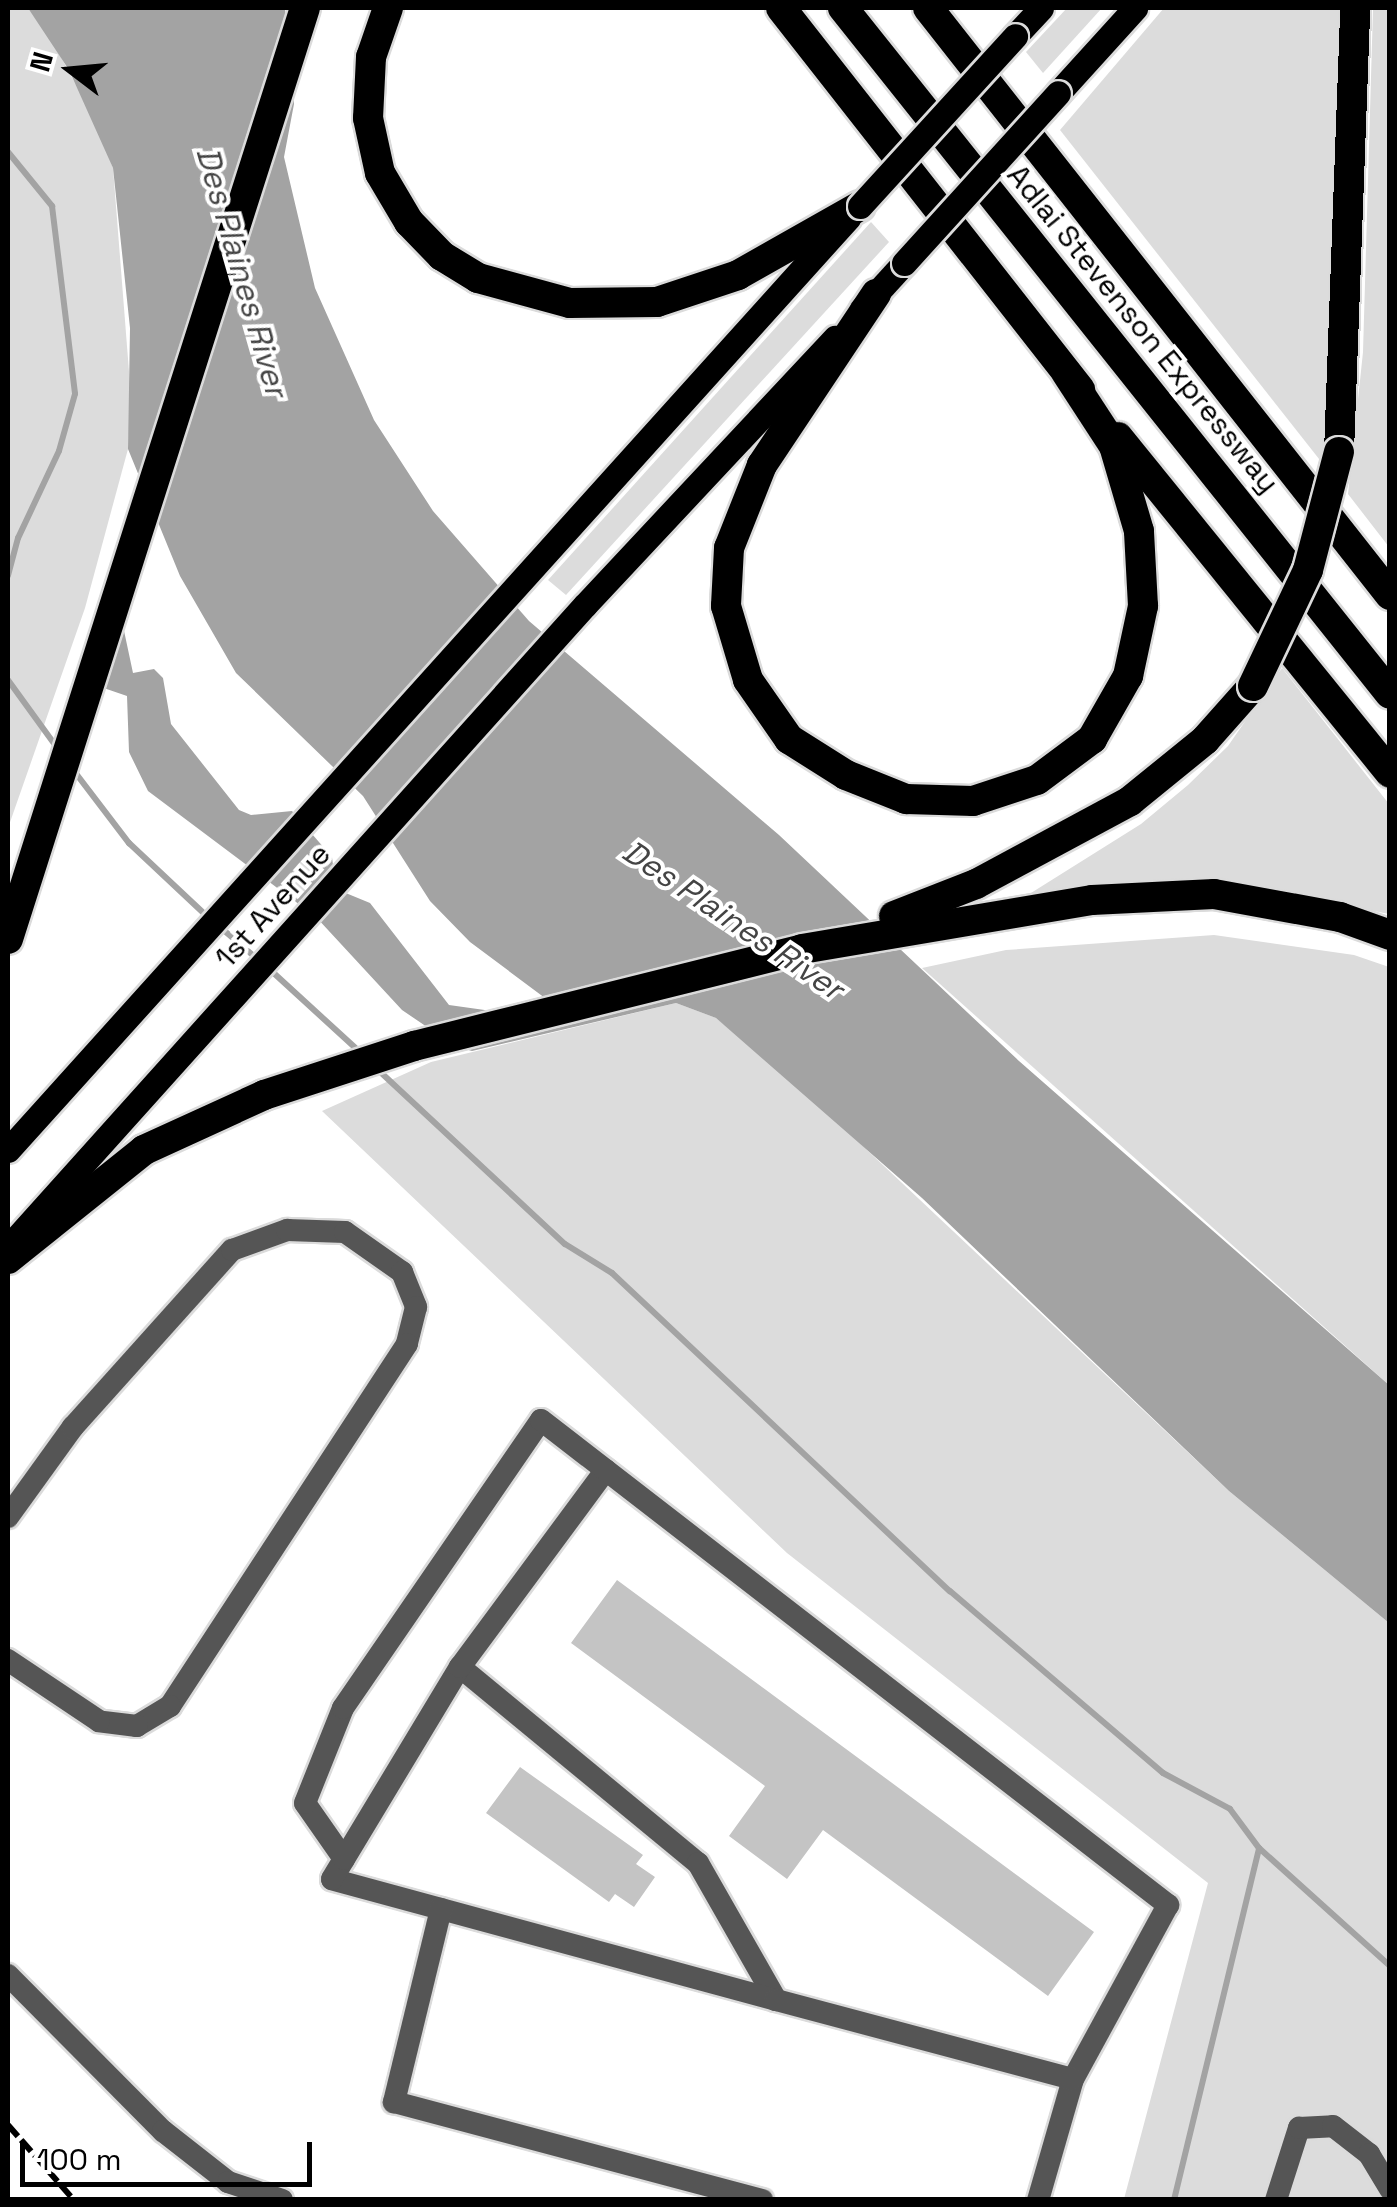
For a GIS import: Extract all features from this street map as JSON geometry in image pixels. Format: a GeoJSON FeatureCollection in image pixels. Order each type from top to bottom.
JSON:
{"type":"FeatureCollection","features":[{"type":"Feature","properties":{"kind":"highway"},"geometry":{"type":"LineString","coordinates":[[8,939],[304,8]]}},
{"type":"Feature","properties":{"kind":"highway"},"geometry":{"type":"LineString","coordinates":[[388,8],[372,57],[368,103],[380,173],[409,222],[442,256],[478,278],[570,304],[658,302],[738,275],[860,206]]}},
{"type":"Feature","properties":{"kind":"highway"},"geometry":{"type":"LineString","coordinates":[[758,8],[833,75]]}},
{"type":"Feature","properties":{"kind":"highway"},"geometry":{"type":"LineString","coordinates":[[780,8],[1067,374],[1390,773]]}},
{"type":"Feature","properties":{"kind":"highway","name":"Adlai Stevenson Expressway"},"geometry":{"type":"LineString","coordinates":[[842,8],[1390,694]]}},
{"type":"Feature","properties":{"kind":"highway"},"geometry":{"type":"LineString","coordinates":[[802,949],[976,884],[1130,801],[1205,740],[1254,686],[1308,570],[1340,452],[1354,8]]}},
{"type":"Feature","properties":{"kind":"highway","name":"Adlai Stevenson Expressway"},"geometry":{"type":"LineString","coordinates":[[935,13],[1390,595]]}},
{"type":"Feature","properties":{"kind":"highway"},"geometry":{"type":"LineString","coordinates":[[876,294],[762,464],[728,568],[726,606],[748,680],[789,740],[846,775],[906,799],[973,801],[1037,780],[1092,740],[1119,692],[1144,606],[1139,531],[1114,446],[1067,374]]}},
{"type":"Feature","properties":{"kind":"highway"},"geometry":{"type":"LineString","coordinates":[[8,1259],[144,1150],[264,1094],[414,1046],[802,949],[979,916],[1092,900],[1214,894],[1340,917],[1390,935]]}},
{"type":"Feature","properties":{"kind":"main road","name":"1st Avenue"},"geometry":{"type":"LineString","coordinates":[[8,1150],[1041,8]]}},
{"type":"Feature","properties":{"kind":"main road","name":"1st Avenue"},"geometry":{"type":"LineString","coordinates":[[8,1248],[585,605],[904,264],[1135,8]]}},
{"type":"Feature","properties":{"kind":"lane"},"geometry":{"type":"LineString","coordinates":[[8,1516],[74,1427],[232,1250],[287,1230],[345,1232],[402,1272],[416,1307],[407,1344],[170,1706],[137,1726],[99,1721],[8,1660]]}},
{"type":"Feature","properties":{"kind":"lane"},"geometry":{"type":"LineString","coordinates":[[344,1859],[305,1804],[343,1708],[541,1420],[1168,1905],[1073,2079],[1038,2200]]}},
{"type":"Feature","properties":{"kind":"lane"},"geometry":{"type":"LineString","coordinates":[[606,1470],[460,1667],[332,1879],[1073,2079]]}},
{"type":"Feature","properties":{"kind":"lane"},"geometry":{"type":"LineString","coordinates":[[460,1667],[698,1863],[776,2000]]}},
{"type":"Feature","properties":{"kind":"lane"},"geometry":{"type":"LineString","coordinates":[[441,1909],[394,2102],[762,2200]]}},
{"type":"Feature","properties":{"kind":"lane"},"geometry":{"type":"LineString","coordinates":[[8,1975],[163,2131],[255,2197],[282,2200]]}},
{"type":"Feature","properties":{"kind":"lane"},"geometry":{"type":"LineString","coordinates":[[1276,2200],[1299,2128],[1333,2126],[1369,2154],[1390,2189]]}},
{"type":"Feature","properties":{"kind":"shaded area"},"geometry":{"type":"Polygon","coordinates":[[[8,8],[28,8],[49,35],[94,118],[113,168],[131,397],[128,449],[85,608],[8,828],[8,8]]]}},
{"type":"Feature","properties":{"kind":"shaded area"},"geometry":{"type":"Polygon","coordinates":[[[1067,8],[1102,8],[1043,73],[1026,52],[1067,8]]]}},
{"type":"Feature","properties":{"kind":"shaded area"},"geometry":{"type":"Polygon","coordinates":[[[1164,8],[1345,8],[1323,464],[1060,130],[1164,8]]]}},
{"type":"Feature","properties":{"kind":"shaded area"},"geometry":{"type":"Polygon","coordinates":[[[1373,8],[1390,8],[1389,547],[1348,494],[1363,352],[1373,8]]]}},
{"type":"Feature","properties":{"kind":"shaded area"},"geometry":{"type":"Polygon","coordinates":[[[871,222],[889,242],[566,595],[548,580],[871,222]]]}},
{"type":"Feature","properties":{"kind":"shaded area"},"geometry":{"type":"Polygon","coordinates":[[[1282,668],[1389,804],[1389,914],[1238,884],[1154,881],[1023,898],[1141,824],[1188,785],[1228,746],[1282,668]]]}},
{"type":"Feature","properties":{"kind":"shaded area"},"geometry":{"type":"Polygon","coordinates":[[[1214,935],[1354,955],[1389,967],[1389,1385],[922,968],[1006,950],[1214,935]]]}},
{"type":"Feature","properties":{"kind":"shaded area"},"geometry":{"type":"Polygon","coordinates":[[[676,1003],[716,1018],[798,1085],[1229,1491],[1389,1623],[1389,2199],[1124,2199],[1208,1883],[787,1553],[322,1111],[431,1062],[676,1003]]]}},
{"type":"Feature","properties":{"kind":"water","name":"Des Plaines River"},"geometry":{"type":"Polygon","coordinates":[[[28,8],[285,8],[294,104],[284,157],[315,288],[374,420],[433,511],[529,621],[779,835],[1019,1061],[1389,1385],[1389,1623],[1229,1491],[922,1198],[716,1018],[676,1003],[472,1051],[455,1046],[402,1010],[316,917],[148,791],[129,752],[127,696],[92,684],[123,626],[133,673],[154,669],[163,678],[171,724],[239,810],[251,815],[292,811],[332,857],[336,889],[370,903],[449,1005],[506,1013],[549,1001],[470,942],[430,901],[363,796],[236,673],[180,576],[128,449],[130,328],[113,168],[69,70],[28,8]]]}},
{"type":"Feature","properties":{"kind":"building"},"geometry":{"type":"Polygon","coordinates":[[[617,1580],[1094,1932],[1048,1996],[823,1830],[787,1879],[729,1836],[765,1786],[571,1643],[617,1580]]]}},
{"type":"Feature","properties":{"kind":"building"},"geometry":{"type":"Polygon","coordinates":[[[520,1767],[643,1855],[636,1864],[655,1877],[634,1907],[615,1894],[609,1902],[486,1813],[520,1767]]]}},
{"type":"Feature","properties":{"kind":"waterway"},"geometry":{"type":"LineString","coordinates":[[8,152],[52,206],[75,394],[59,451],[18,538],[8,576]]}},
{"type":"Feature","properties":{"kind":"waterway"},"geometry":{"type":"LineString","coordinates":[[8,680],[58,749]]}},
{"type":"Feature","properties":{"kind":"waterway"},"geometry":{"type":"LineString","coordinates":[[71,767],[129,843],[210,919]]}},
{"type":"Feature","properties":{"kind":"waterway"},"geometry":{"type":"LineString","coordinates":[[220,927],[256,958]]}},
{"type":"Feature","properties":{"kind":"waterway"},"geometry":{"type":"LineString","coordinates":[[266,966],[360,1052]]}},
{"type":"Feature","properties":{"kind":"waterway"},"geometry":{"type":"LineString","coordinates":[[376,1068],[565,1244],[612,1273],[950,1591],[1163,1773],[1230,1809],[1259,1848],[1390,1966]]}},
{"type":"Feature","properties":{"kind":"waterway"},"geometry":{"type":"LineString","coordinates":[[1174,2200],[1259,1848]]}},
{"type":"Feature","properties":{"kind":"railway"},"geometry":{"type":"LineString","coordinates":[[8,2125],[74,2200]]}}]}
